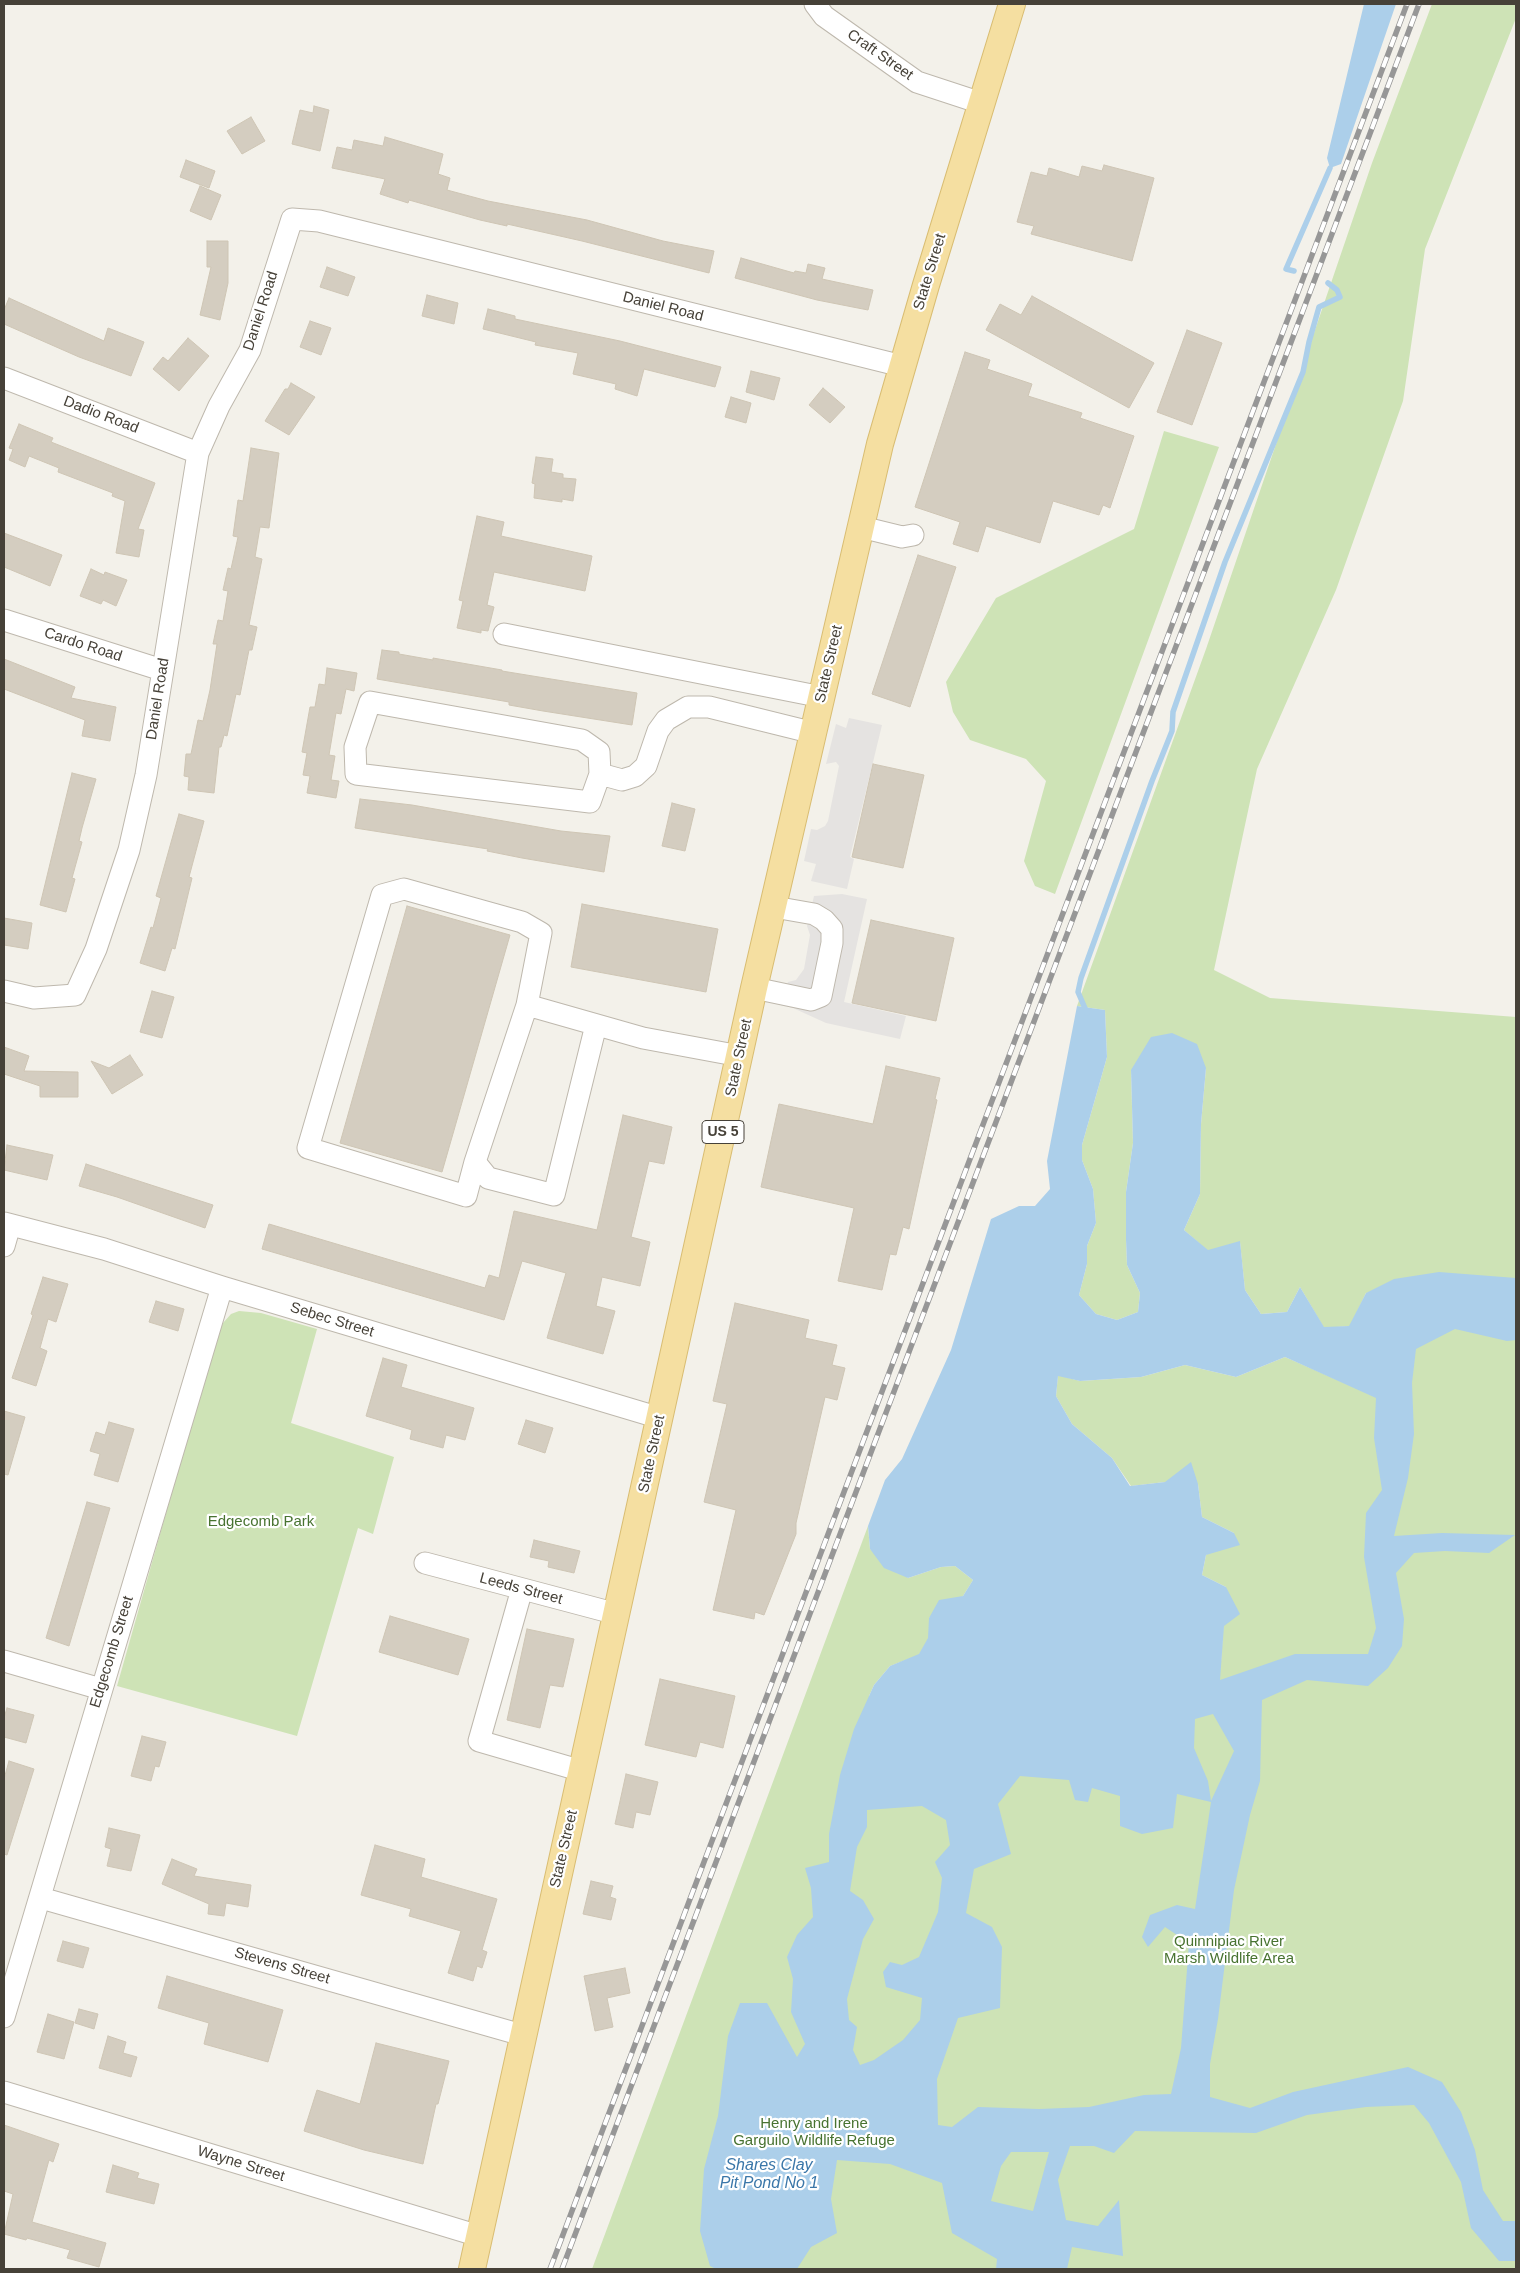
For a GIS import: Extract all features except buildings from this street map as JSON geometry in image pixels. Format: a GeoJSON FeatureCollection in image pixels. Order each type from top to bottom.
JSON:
{"type":"FeatureCollection","features":[{"type":"Feature","properties":{"kind":"main road","name":"State Street"},"geometry":{"type":"LineString","coordinates":[[472,2269],[754,988],[860,527],[880,444],[902,366],[1012,4]]}},
{"type":"Feature","properties":{"kind":"street","name":"Craft Street"},"geometry":{"type":"LineString","coordinates":[[815,4],[824,16],[917,82],[981,103]]}},
{"type":"Feature","properties":{"kind":"street","name":"Daniel Road"},"geometry":{"type":"LineString","coordinates":[[4,991],[34,998],[74,995],[96,949],[129,850],[146,775],[198,453],[219,406],[250,350],[292,219],[320,221],[902,366]]}},
{"type":"Feature","properties":{"kind":"street","name":"Dadio Road"},"geometry":{"type":"LineString","coordinates":[[4,378],[198,453]]}},
{"type":"Feature","properties":{"kind":"street"},"geometry":{"type":"LineString","coordinates":[[860,527],[902,537],[913,535]]}},
{"type":"Feature","properties":{"kind":"street","name":"Cardo Road"},"geometry":{"type":"LineString","coordinates":[[4,620],[162,670]]}},
{"type":"Feature","properties":{"kind":"street"},"geometry":{"type":"LineString","coordinates":[[504,634],[822,698]]}},
{"type":"Feature","properties":{"kind":"street"},"geometry":{"type":"LineString","coordinates":[[370,702],[582,740],[599,752],[600,774],[590,802],[356,774],[355,747],[370,702]]}},
{"type":"Feature","properties":{"kind":"street"},"geometry":{"type":"LineString","coordinates":[[600,774],[622,780],[635,776],[646,766],[658,731],[666,720],[688,708],[709,708],[814,732]]}},
{"type":"Feature","properties":{"kind":"street"},"geometry":{"type":"LineString","coordinates":[[404,889],[522,922],[541,933],[527,1005],[475,1162],[466,1196],[308,1148],[382,895],[404,889]]}},
{"type":"Feature","properties":{"kind":"street"},"geometry":{"type":"LineString","coordinates":[[754,988],[810,1000],[821,996],[832,943],[832,929],[824,920],[814,914],[774,907]]}},
{"type":"Feature","properties":{"kind":"street"},"geometry":{"type":"LineString","coordinates":[[527,1005],[643,1038],[740,1056]]}},
{"type":"Feature","properties":{"kind":"street"},"geometry":{"type":"LineString","coordinates":[[475,1162],[488,1178],[554,1195],[596,1025]]}},
{"type":"Feature","properties":{"kind":"street"},"geometry":{"type":"LineString","coordinates":[[4,1246],[7,1224]]}},
{"type":"Feature","properties":{"kind":"street","name":"Sebec Street"},"geometry":{"type":"LineString","coordinates":[[7,1224],[104,1249],[222,1288],[660,1418]]}},
{"type":"Feature","properties":{"kind":"street","name":"Edgecomb Street"},"geometry":{"type":"LineString","coordinates":[[4,2017],[222,1288]]}},
{"type":"Feature","properties":{"kind":"street","name":"Leeds Street"},"geometry":{"type":"LineString","coordinates":[[425,1563],[617,1614]]}},
{"type":"Feature","properties":{"kind":"street"},"geometry":{"type":"LineString","coordinates":[[522,1589],[478,1741],[582,1771]]}},
{"type":"Feature","properties":{"kind":"street"},"geometry":{"type":"LineString","coordinates":[[4,1660],[101,1689]]}},
{"type":"Feature","properties":{"kind":"street","name":"Stevens Street"},"geometry":{"type":"LineString","coordinates":[[41,1898],[522,2035]]}},
{"type":"Feature","properties":{"kind":"street","name":"Wayne Street"},"geometry":{"type":"LineString","coordinates":[[4,2092],[479,2236]]}},
{"type":"Feature","properties":{"kind":"green space"},"geometry":{"type":"Polygon","coordinates":[[[1432,4],[1516,4],[1516,18],[1425,249],[1403,401],[1336,590],[1257,769],[1214,970],[1270,998],[1516,1017],[1516,1278],[1366,1293],[1350,1326],[1324,1328],[1300,1287],[1287,1312],[1261,1314],[1245,1290],[1240,1242],[1208,1251],[1184,1230],[1200,1194],[1201,1124],[1206,1068],[1131,1070],[1133,1143],[1126,1192],[1127,1265],[1140,1293],[1138,1312],[1117,1320],[1096,1314],[1079,1295],[1087,1264],[1087,1246],[1096,1223],[1093,1189],[1082,1160],[1082,1145],[1107,1057],[1105,1010],[1077,1006],[1206,649],[1372,163],[1432,4]]]}},
{"type":"Feature","properties":{"kind":"green space"},"geometry":{"type":"Polygon","coordinates":[[[1164,431],[1219,447],[1055,894],[1035,886],[1024,861],[1046,781],[1026,759],[970,740],[953,712],[946,682],[996,598],[1134,529],[1164,431]]]}},
{"type":"Feature","properties":{"kind":"green space","name":"Quinnipiac River Marsh Wildlife Area"},"geometry":{"type":"Polygon","coordinates":[[[1379,1300],[1516,1300],[1516,2269],[592,2269],[868,1526],[870,1549],[908,1578],[941,1567],[955,1566],[973,1580],[963,1596],[929,1618],[929,1638],[919,1655],[890,1666],[874,1685],[869,1696],[1221,1661],[1226,1587],[1202,1575],[1206,1555],[1234,1533],[1202,1517],[1198,1484],[1165,1482],[1131,1486],[1112,1458],[1072,1424],[1056,1396],[1058,1375],[1080,1381],[1141,1377],[1185,1365],[1236,1377],[1285,1357],[1374,1396],[1379,1300]]]}},
{"type":"Feature","properties":{"kind":"green space","name":"Edgecomb Park"},"geometry":{"type":"Polygon","coordinates":[[[239,1311],[261,1313],[317,1329],[291,1423],[394,1457],[373,1534],[358,1528],[297,1736],[117,1686],[213,1347],[223,1323],[231,1314],[239,1311]]]}},
{"type":"Feature","properties":{"kind":"shaded area"},"geometry":{"type":"Polygon","coordinates":[[[849,718],[882,725],[850,857],[854,859],[847,889],[811,881],[816,864],[804,861],[811,829],[817,830],[825,826],[828,821],[839,766],[836,762],[826,764],[836,724],[846,728],[849,718]]]}},
{"type":"Feature","properties":{"kind":"shaded area"},"geometry":{"type":"Polygon","coordinates":[[[842,894],[867,899],[844,1002],[906,1016],[900,1039],[826,1023],[793,1008],[781,1005],[788,982],[796,980],[804,969],[810,935],[807,926],[814,896],[842,894]]]}},
{"type":"Feature","properties":{"kind":"water"},"geometry":{"type":"Polygon","coordinates":[[[1364,4],[1396,4],[1341,164],[1330,168],[1327,158],[1364,4]]]}},
{"type":"Feature","properties":{"kind":"water","name":"Shares Clay Pit Pond No 1"},"geometry":{"type":"Polygon","coordinates":[[[1077,1006],[1105,1010],[1107,1057],[1082,1145],[1082,1160],[1093,1189],[1096,1223],[1087,1246],[1087,1264],[1079,1295],[1096,1314],[1117,1320],[1138,1312],[1140,1293],[1127,1265],[1126,1240],[1126,1192],[1133,1143],[1131,1070],[1151,1037],[1172,1033],[1197,1044],[1206,1068],[1201,1124],[1200,1194],[1184,1230],[1208,1250],[1240,1241],[1245,1290],[1261,1314],[1287,1312],[1300,1287],[1324,1327],[1349,1326],[1366,1293],[1394,1279],[1439,1272],[1516,1278],[1516,1340],[1507,1341],[1455,1329],[1416,1349],[1412,1383],[1414,1434],[1408,1478],[1394,1536],[1442,1533],[1515,1535],[1489,1553],[1445,1551],[1414,1553],[1396,1573],[1404,1619],[1402,1646],[1388,1668],[1368,1686],[1307,1680],[1262,1700],[1260,1781],[1250,1815],[1234,1890],[1218,2019],[1210,2064],[1210,2097],[1250,2108],[1293,2092],[1408,2067],[1442,2082],[1461,2112],[1475,2150],[1483,2190],[1503,2221],[1516,2221],[1516,2261],[1499,2261],[1471,2228],[1461,2182],[1429,2123],[1414,2105],[1366,2107],[1307,2115],[1256,2133],[1135,2131],[1114,2153],[1094,2146],[1070,2146],[1058,2180],[1066,2220],[1098,2226],[1119,2200],[1123,2256],[1072,2247],[1067,2269],[996,2269],[997,2259],[952,2233],[942,2183],[890,2164],[837,2160],[831,2199],[837,2233],[811,2247],[797,2269],[716,2269],[710,2266],[700,2231],[704,2169],[718,2116],[728,2036],[740,2003],[767,2003],[797,2057],[805,2044],[791,2012],[793,1979],[787,1957],[797,1935],[813,1917],[811,1888],[805,1868],[829,1862],[829,1834],[840,1775],[854,1729],[874,1685],[890,1666],[919,1654],[928,1638],[929,1618],[939,1600],[963,1596],[973,1580],[955,1566],[941,1567],[908,1578],[884,1568],[870,1549],[868,1526],[885,1480],[902,1459],[951,1350],[991,1219],[1019,1206],[1035,1206],[1050,1189],[1047,1161],[1077,1006]],[[1285,1357],[1236,1377],[1185,1365],[1141,1377],[1080,1381],[1058,1376],[1056,1396],[1072,1424],[1112,1458],[1130,1486],[1165,1482],[1191,1462],[1198,1484],[1202,1517],[1234,1533],[1240,1545],[1206,1555],[1202,1575],[1226,1587],[1240,1614],[1224,1626],[1220,1680],[1295,1654],[1368,1654],[1376,1628],[1364,1557],[1366,1513],[1382,1490],[1374,1438],[1376,1398],[1285,1357]],[[1213,1714],[1195,1719],[1194,1748],[1208,1781],[1211,1801],[1234,1751],[1213,1714]],[[1020,1776],[998,1804],[1011,1854],[974,1869],[966,1913],[992,1927],[1002,1947],[1000,2008],[958,2018],[937,2079],[938,2125],[952,2127],[978,2107],[1039,2109],[1089,2107],[1144,2095],[1171,2094],[1181,2048],[1189,1943],[1165,1927],[1148,1947],[1142,1937],[1150,1915],[1177,1905],[1195,1909],[1211,1802],[1177,1794],[1173,1828],[1142,1834],[1120,1826],[1120,1796],[1092,1788],[1088,1802],[1075,1800],[1069,1780],[1020,1776]],[[922,1806],[867,1810],[867,1827],[857,1847],[850,1891],[863,1900],[874,1919],[863,1939],[847,1999],[849,2020],[857,2027],[853,2050],[860,2065],[874,2060],[903,2040],[920,2020],[922,1998],[886,1987],[883,1972],[890,1962],[902,1965],[919,1957],[938,1912],[942,1878],[935,1862],[950,1845],[946,1820],[922,1806]],[[1011,2152],[1001,2166],[991,2201],[1033,2211],[1049,2152],[1011,2152]]]}},
{"type":"Feature","properties":{"kind":"waterway"},"geometry":{"type":"LineString","coordinates":[[1294,271],[1286,269],[1330,168]]}},
{"type":"Feature","properties":{"kind":"waterway"},"geometry":{"type":"LineString","coordinates":[[1087,1013],[1078,992],[1081,978],[1172,731],[1173,712],[1225,562],[1303,372],[1319,307],[1340,297],[1337,290],[1328,283]]}},
{"type":"Feature","properties":{"kind":"railway"},"geometry":{"type":"LineString","coordinates":[[550,2269],[1407,4]]}},
{"type":"Feature","properties":{"kind":"railway"},"geometry":{"type":"LineString","coordinates":[[562,2269],[1419,4]]}},
{"type":"Feature","properties":{"kind":"park label","name":"Henry and Irene Garguilo Wildlife Refuge"},"geometry":{"type":"Point","coordinates":[814,2132]}}]}
